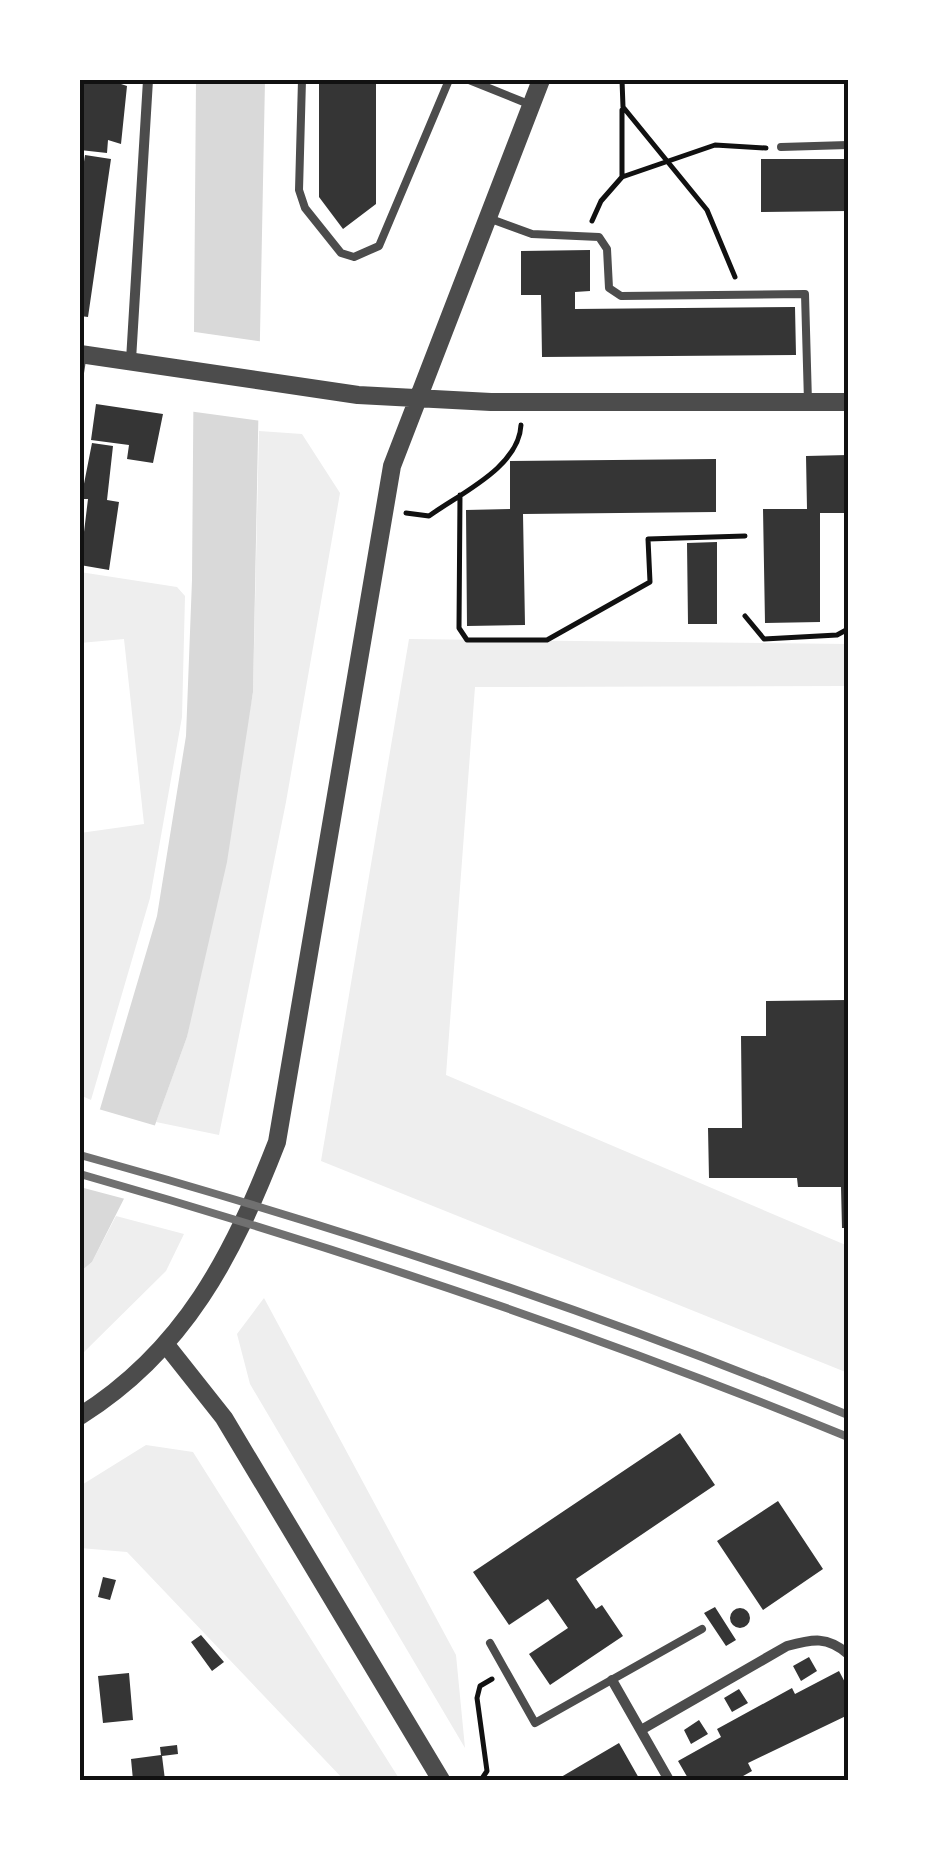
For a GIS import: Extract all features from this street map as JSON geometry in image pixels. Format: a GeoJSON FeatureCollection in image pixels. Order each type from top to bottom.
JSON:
{"type":"FeatureCollection","features":[{"type":"Feature","properties":{"kind":"street"},"geometry":{"type":"LineString","coordinates":[[131,360],[148,80]]}},
{"type":"Feature","properties":{"kind":"street"},"geometry":{"type":"LineString","coordinates":[[80,1416],[118,1392],[167,1346],[196,1308],[249,1213],[277,1142],[392,466],[415,398],[541,80]]}},
{"type":"Feature","properties":{"kind":"street"},"geometry":{"type":"LineString","coordinates":[[81,360],[131,360],[276,384],[415,398],[523,402],[848,402]]}},
{"type":"Feature","properties":{"kind":"street"},"geometry":{"type":"LineString","coordinates":[[167,1346],[224,1418],[441,1780]]}},
{"type":"Feature","properties":{"kind":"street"},"geometry":{"type":"LineString","coordinates":[[641,1730],[787,1646],[813,1638],[833,1641],[848,1654]]}},
{"type":"Feature","properties":{"kind":"street"},"geometry":{"type":"LineString","coordinates":[[612,1680],[669,1780]]}},
{"type":"Feature","properties":{"kind":"lane"},"geometry":{"type":"LineString","coordinates":[[302,80],[299,190],[305,208],[342,253],[354,257],[379,246],[449,80]]}},
{"type":"Feature","properties":{"kind":"lane"},"geometry":{"type":"LineString","coordinates":[[469,80],[531,105]]}},
{"type":"Feature","properties":{"kind":"lane"},"geometry":{"type":"LineString","coordinates":[[781,147],[848,145]]}},
{"type":"Feature","properties":{"kind":"lane"},"geometry":{"type":"LineString","coordinates":[[486,218],[532,234],[599,237],[606,249],[609,288],[621,296],[805,294],[808,402]]}},
{"type":"Feature","properties":{"kind":"lane"},"geometry":{"type":"LineString","coordinates":[[490,1643],[535,1723],[702,1629]]}},
{"type":"Feature","properties":{"kind":"path"},"geometry":{"type":"LineString","coordinates":[[622,80],[622,177]]}},
{"type":"Feature","properties":{"kind":"path"},"geometry":{"type":"LineString","coordinates":[[622,107],[669,158],[714,223],[736,280],[736,295]]}},
{"type":"Feature","properties":{"kind":"path"},"geometry":{"type":"LineString","coordinates":[[588,234],[602,201],[622,177],[714,144],[781,147]]}},
{"type":"Feature","properties":{"kind":"path"},"geometry":{"type":"LineString","coordinates":[[385,509],[429,516],[460,495],[517,450],[523,402]]}},
{"type":"Feature","properties":{"kind":"path"},"geometry":{"type":"LineString","coordinates":[[460,495],[459,628],[467,640],[547,640],[650,582],[648,539],[745,536]]}},
{"type":"Feature","properties":{"kind":"path"},"geometry":{"type":"LineString","coordinates":[[745,616],[764,639],[837,635],[848,629]]}},
{"type":"Feature","properties":{"kind":"path"},"geometry":{"type":"LineString","coordinates":[[481,1780],[487,1772],[480,1686],[506,1671]]}},
{"type":"Feature","properties":{"kind":"shaded area"},"geometry":{"type":"Polygon","coordinates":[[[196,80],[265,80],[253,692],[227,862],[187,1037],[139,1169],[92,1262],[80,1272],[80,1145],[100,1109],[157,916],[186,736],[192,580],[196,80]]]}},
{"type":"Feature","properties":{"kind":"shaded area"},"geometry":{"type":"Polygon","coordinates":[[[259,431],[302,434],[340,493],[286,802],[219,1135],[156,1122],[187,1037],[253,693],[259,431]]]}},
{"type":"Feature","properties":{"kind":"shaded area"},"geometry":{"type":"Polygon","coordinates":[[[80,572],[177,587],[185,596],[182,717],[150,898],[91,1100],[80,1095],[80,833],[144,824],[124,639],[80,643],[80,572]]]}},
{"type":"Feature","properties":{"kind":"shaded area"},"geometry":{"type":"Polygon","coordinates":[[[409,639],[848,644],[848,686],[475,687],[446,1075],[848,1246],[848,1373],[321,1161],[409,639]]]}},
{"type":"Feature","properties":{"kind":"shaded area"},"geometry":{"type":"Polygon","coordinates":[[[116,1216],[184,1234],[166,1271],[80,1356],[80,1272],[92,1262],[116,1216]]]}},
{"type":"Feature","properties":{"kind":"shaded area"},"geometry":{"type":"Polygon","coordinates":[[[264,1298],[456,1655],[465,1748],[250,1384],[237,1334],[264,1298]]]}},
{"type":"Feature","properties":{"kind":"shaded area"},"geometry":{"type":"Polygon","coordinates":[[[146,1445],[193,1452],[400,1780],[344,1780],[127,1552],[80,1548],[80,1486],[146,1445]]]}},
{"type":"Feature","properties":{"kind":"pier"},"geometry":{"type":"Polygon","coordinates":[[[188,331],[265,342],[262,421],[188,411],[188,331]]]}},
{"type":"Feature","properties":{"kind":"pier"},"geometry":{"type":"Polygon","coordinates":[[[95,1108],[160,1127],[129,1200],[80,1187],[80,1135],[95,1108]]]}},
{"type":"Feature","properties":{"kind":"building"},"geometry":{"type":"Polygon","coordinates":[[[80,80],[109,80],[127,86],[121,144],[108,140],[107,153],[80,150],[80,80]]]}},
{"type":"Feature","properties":{"kind":"building"},"geometry":{"type":"Polygon","coordinates":[[[319,80],[376,80],[376,204],[343,229],[319,197],[319,80]]]}},
{"type":"Feature","properties":{"kind":"building"},"geometry":{"type":"Polygon","coordinates":[[[85,155],[111,159],[88,317],[80,316],[80,189],[85,155]]]}},
{"type":"Feature","properties":{"kind":"building"},"geometry":{"type":"Polygon","coordinates":[[[761,159],[848,159],[848,211],[761,212],[761,159]]]}},
{"type":"Feature","properties":{"kind":"building"},"geometry":{"type":"Polygon","coordinates":[[[590,250],[590,291],[575,292],[575,309],[795,307],[796,355],[542,357],[541,295],[521,295],[521,251],[590,250]]]}},
{"type":"Feature","properties":{"kind":"building"},"geometry":{"type":"Polygon","coordinates":[[[96,404],[163,414],[153,463],[127,459],[129,445],[91,440],[96,404]]]}},
{"type":"Feature","properties":{"kind":"building"},"geometry":{"type":"Polygon","coordinates":[[[92,443],[113,446],[107,500],[119,502],[109,570],[80,565],[88,499],[81,499],[92,443]]]}},
{"type":"Feature","properties":{"kind":"building"},"geometry":{"type":"Polygon","coordinates":[[[848,455],[848,513],[820,513],[820,622],[765,623],[763,509],[807,509],[806,456],[848,455]]]}},
{"type":"Feature","properties":{"kind":"building"},"geometry":{"type":"Polygon","coordinates":[[[716,459],[716,512],[523,514],[525,625],[467,626],[466,510],[510,509],[510,461],[716,459]]]}},
{"type":"Feature","properties":{"kind":"building"},"geometry":{"type":"Polygon","coordinates":[[[717,542],[717,624],[688,624],[687,543],[717,542]]]}},
{"type":"Feature","properties":{"kind":"building"},"geometry":{"type":"Polygon","coordinates":[[[848,1000],[848,1228],[842,1228],[841,1187],[798,1187],[797,1178],[709,1178],[708,1128],[742,1128],[741,1036],[766,1036],[766,1001],[848,1000]]]}},
{"type":"Feature","properties":{"kind":"building"},"geometry":{"type":"Polygon","coordinates":[[[680,1433],[715,1485],[576,1579],[596,1609],[602,1605],[623,1636],[550,1685],[529,1654],[568,1628],[548,1599],[509,1625],[473,1572],[680,1433]]]}},
{"type":"Feature","properties":{"kind":"building"},"geometry":{"type":"Polygon","coordinates":[[[778,1501],[823,1569],[763,1610],[717,1541],[778,1501]]]}},
{"type":"Feature","properties":{"kind":"building"},"geometry":{"type":"Polygon","coordinates":[[[103,1577],[116,1580],[110,1600],[98,1597],[103,1577]]]}},
{"type":"Feature","properties":{"kind":"building"},"geometry":{"type":"Polygon","coordinates":[[[715,1607],[736,1640],[726,1646],[704,1613],[715,1607]]]}},
{"type":"Feature","properties":{"kind":"building"},"geometry":{"type":"Polygon","coordinates":[[[740,1608],[750,1618],[740,1628],[730,1618],[740,1608]]]}},
{"type":"Feature","properties":{"kind":"building"},"geometry":{"type":"Polygon","coordinates":[[[201,1635],[224,1662],[212,1671],[191,1642],[201,1635]]]}},
{"type":"Feature","properties":{"kind":"building"},"geometry":{"type":"Polygon","coordinates":[[[809,1657],[817,1671],[801,1681],[793,1666],[809,1657]]]}},
{"type":"Feature","properties":{"kind":"building"},"geometry":{"type":"Polygon","coordinates":[[[839,1671],[848,1688],[848,1715],[748,1763],[752,1771],[736,1780],[689,1780],[678,1761],[721,1737],[717,1729],[792,1688],[795,1694],[839,1671]]]}},
{"type":"Feature","properties":{"kind":"building"},"geometry":{"type":"Polygon","coordinates":[[[129,1673],[133,1720],[103,1723],[98,1676],[129,1673]]]}},
{"type":"Feature","properties":{"kind":"building"},"geometry":{"type":"Polygon","coordinates":[[[739,1689],[748,1703],[732,1712],[724,1698],[739,1689]]]}},
{"type":"Feature","properties":{"kind":"building"},"geometry":{"type":"Polygon","coordinates":[[[699,1720],[708,1734],[691,1744],[684,1730],[699,1720]]]}},
{"type":"Feature","properties":{"kind":"building"},"geometry":{"type":"Polygon","coordinates":[[[619,1743],[640,1780],[556,1780],[619,1743]]]}},
{"type":"Feature","properties":{"kind":"building"},"geometry":{"type":"Polygon","coordinates":[[[177,1745],[178,1754],[162,1756],[165,1780],[133,1780],[131,1759],[161,1755],[160,1747],[177,1745]]]}},
{"type":"Feature","properties":{"kind":"railway"},"geometry":{"type":"LineString","coordinates":[[80,1155],[468,1273],[659,1341],[848,1415]]}},
{"type":"Feature","properties":{"kind":"railway"},"geometry":{"type":"LineString","coordinates":[[80,1174],[467,1295],[659,1363],[848,1437]]}}]}
